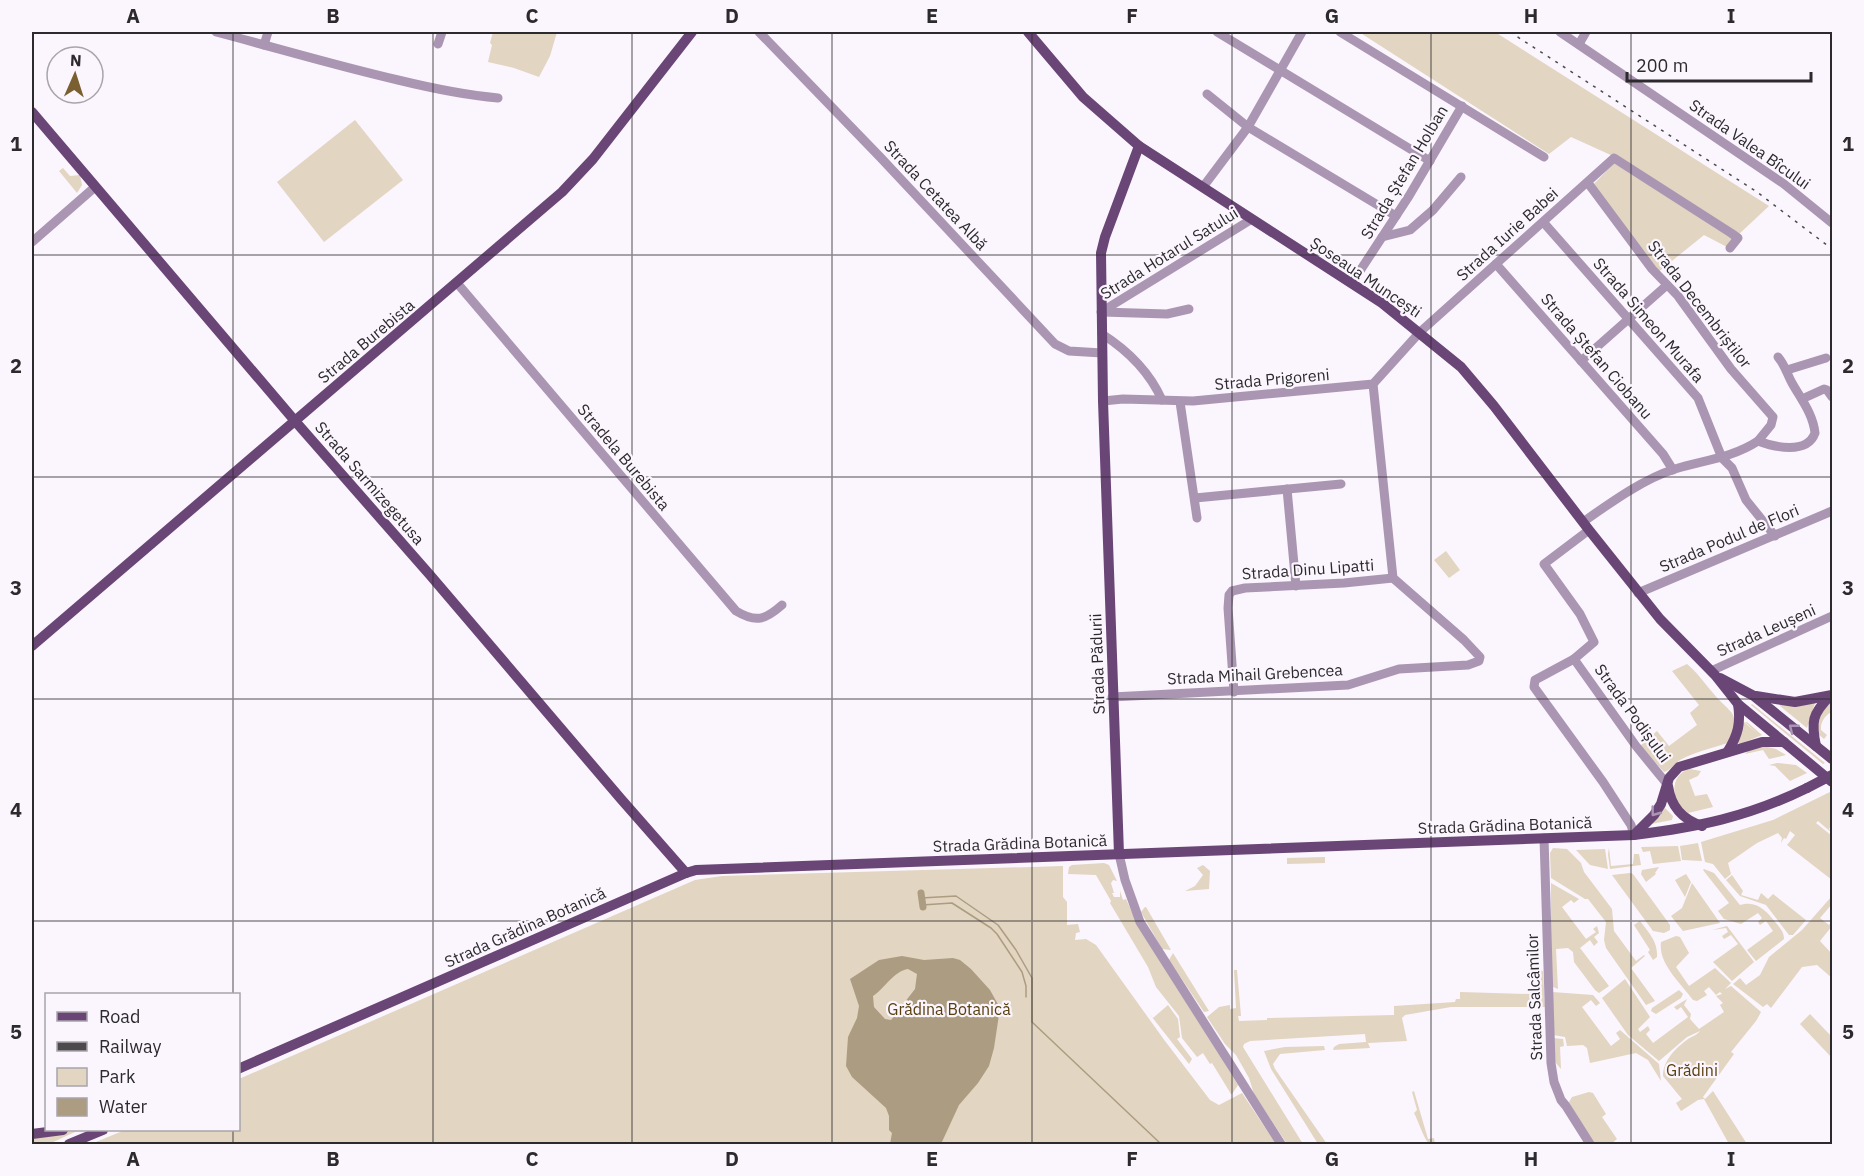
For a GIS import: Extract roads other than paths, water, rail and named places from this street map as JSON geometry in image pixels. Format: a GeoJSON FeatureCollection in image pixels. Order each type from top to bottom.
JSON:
{"type":"FeatureCollection","features":[{"type":"Feature","properties":{"kind":"main road","name":"Strada Burebista"},"geometry":{"type":"LineString","coordinates":[[32,646],[562,192],[593,159],[691,32]]}},
{"type":"Feature","properties":{"kind":"main road","name":"Șoseaua Muncești"},"geometry":{"type":"LineString","coordinates":[[1028,32],[1083,97],[1139,146],[1382,303],[1420,332],[1471,378],[1638,593],[1683,644],[1713,673],[1738,704],[1833,782]]}},
{"type":"Feature","properties":{"kind":"main road","name":"Strada Sarmizegetusa"},"geometry":{"type":"LineString","coordinates":[[32,112],[295,421],[358,491],[686,873]]}},
{"type":"Feature","properties":{"kind":"main road","name":"Strada Pădurii"},"geometry":{"type":"LineString","coordinates":[[1119,854],[1103,401],[1102,245],[1139,146]]}},
{"type":"Feature","properties":{"kind":"main road","name":"Șoseaua Muncești"},"geometry":{"type":"LineString","coordinates":[[1713,673],[1754,696],[1833,759]]}},
{"type":"Feature","properties":{"kind":"main road"},"geometry":{"type":"LineString","coordinates":[[1754,696],[1795,702],[1832,695]]}},
{"type":"Feature","properties":{"kind":"main road"},"geometry":{"type":"LineString","coordinates":[[1816,747],[1813,729],[1815,714],[1832,695]]}},
{"type":"Feature","properties":{"kind":"main road"},"geometry":{"type":"LineString","coordinates":[[1728,751],[1738,730],[1740,718],[1738,704]]}},
{"type":"Feature","properties":{"kind":"main road"},"geometry":{"type":"LineString","coordinates":[[1634,835],[1654,816],[1661,804],[1667,784],[1679,767],[1762,742],[1784,742]]}},
{"type":"Feature","properties":{"kind":"main road","name":"Strada Grădina Botanică"},"geometry":{"type":"LineString","coordinates":[[240,1068],[686,873],[719,868],[1634,835],[1702,826],[1760,808],[1833,775]]}},
{"type":"Feature","properties":{"kind":"main road"},"geometry":{"type":"LineString","coordinates":[[1667,784],[1674,808],[1687,819],[1702,826]]}},
{"type":"Feature","properties":{"kind":"main road"},"geometry":{"type":"LineString","coordinates":[[32,1134],[55,1131]]}},
{"type":"Feature","properties":{"kind":"main road"},"geometry":{"type":"LineString","coordinates":[[69,1144],[101,1131]]}},
{"type":"Feature","properties":{"kind":"street"},"geometry":{"type":"LineString","coordinates":[[216,32],[328,63],[416,84],[498,98]]}},
{"type":"Feature","properties":{"kind":"street"},"geometry":{"type":"LineString","coordinates":[[264,45],[268,32]]}},
{"type":"Feature","properties":{"kind":"street"},"geometry":{"type":"LineString","coordinates":[[438,44],[442,32]]}},
{"type":"Feature","properties":{"kind":"street","name":"Strada Cetatea Albă"},"geometry":{"type":"LineString","coordinates":[[759,32],[882,158],[1055,344],[1069,351],[1102,353]]}},
{"type":"Feature","properties":{"kind":"street"},"geometry":{"type":"LineString","coordinates":[[1217,32],[1430,161]]}},
{"type":"Feature","properties":{"kind":"street"},"geometry":{"type":"LineString","coordinates":[[1203,188],[1248,127],[1278,70],[1302,32]]}},
{"type":"Feature","properties":{"kind":"street"},"geometry":{"type":"LineString","coordinates":[[1340,32],[1544,157]]}},
{"type":"Feature","properties":{"kind":"street","name":"Strada Valea Bîcului"},"geometry":{"type":"LineString","coordinates":[[1560,32],[1784,183],[1833,223]]}},
{"type":"Feature","properties":{"kind":"street"},"geometry":{"type":"LineString","coordinates":[[1579,44],[1586,32]]}},
{"type":"Feature","properties":{"kind":"street"},"geometry":{"type":"LineString","coordinates":[[1208,94],[1248,127],[1396,216]]}},
{"type":"Feature","properties":{"kind":"street","name":"Strada Ștefan Holban"},"geometry":{"type":"LineString","coordinates":[[1352,283],[1396,216],[1462,106]]}},
{"type":"Feature","properties":{"kind":"street","name":"Strada Iurie Babei"},"geometry":{"type":"LineString","coordinates":[[1420,332],[1614,159],[1738,238],[1730,248]]}},
{"type":"Feature","properties":{"kind":"street"},"geometry":{"type":"LineString","coordinates":[[1382,237],[1410,230],[1433,210],[1461,177]]}},
{"type":"Feature","properties":{"kind":"street","name":"Strada Decembriștilor"},"geometry":{"type":"LineString","coordinates":[[1588,183],[1652,269],[1684,304],[1736,374],[1773,417],[1771,424],[1758,441]]}},
{"type":"Feature","properties":{"kind":"street"},"geometry":{"type":"LineString","coordinates":[[32,242],[96,187]]}},
{"type":"Feature","properties":{"kind":"street","name":"Strada Hotarul Satului"},"geometry":{"type":"LineString","coordinates":[[1101,312],[1252,219]]}},
{"type":"Feature","properties":{"kind":"street","name":"Strada Simeon Murafa"},"geometry":{"type":"LineString","coordinates":[[1544,223],[1698,398],[1722,458],[1732,468],[1746,500],[1775,536]]}},
{"type":"Feature","properties":{"kind":"street","name":"Strada Ștefan Ciobanu"},"geometry":{"type":"LineString","coordinates":[[1496,264],[1663,453],[1673,470]]}},
{"type":"Feature","properties":{"kind":"street","name":"Stradela Burebista"},"geometry":{"type":"LineString","coordinates":[[457,283],[736,611],[758,619],[765,618],[782,605]]}},
{"type":"Feature","properties":{"kind":"street"},"geometry":{"type":"LineString","coordinates":[[1581,361],[1667,285]]}},
{"type":"Feature","properties":{"kind":"street"},"geometry":{"type":"LineString","coordinates":[[1101,312],[1167,314],[1189,309]]}},
{"type":"Feature","properties":{"kind":"street"},"geometry":{"type":"LineString","coordinates":[[1393,578],[1373,384],[1420,332]]}},
{"type":"Feature","properties":{"kind":"street"},"geometry":{"type":"LineString","coordinates":[[1102,334],[1118,345],[1149,376],[1162,400]]}},
{"type":"Feature","properties":{"kind":"street"},"geometry":{"type":"LineString","coordinates":[[1634,835],[1631,825],[1604,782],[1534,687],[1535,680],[1574,659],[1594,642],[1580,614],[1544,564],[1586,526],[1638,487],[1673,470],[1739,453],[1758,441],[1784,448],[1802,445],[1813,438],[1814,426],[1787,370],[1778,357]]}},
{"type":"Feature","properties":{"kind":"street"},"geometry":{"type":"LineString","coordinates":[[1787,370],[1826,358]]}},
{"type":"Feature","properties":{"kind":"street","name":"Strada Prigoreni"},"geometry":{"type":"LineString","coordinates":[[1103,401],[1123,399],[1180,402],[1373,384]]}},
{"type":"Feature","properties":{"kind":"street"},"geometry":{"type":"LineString","coordinates":[[1802,399],[1824,389],[1833,397]]}},
{"type":"Feature","properties":{"kind":"street"},"geometry":{"type":"LineString","coordinates":[[1180,402],[1197,518]]}},
{"type":"Feature","properties":{"kind":"street"},"geometry":{"type":"LineString","coordinates":[[1195,498],[1341,484]]}},
{"type":"Feature","properties":{"kind":"street"},"geometry":{"type":"LineString","coordinates":[[1287,489],[1296,586]]}},
{"type":"Feature","properties":{"kind":"street","name":"Strada Podul de Flori"},"geometry":{"type":"LineString","coordinates":[[1638,593],[1833,511]]}},
{"type":"Feature","properties":{"kind":"street","name":"Strada Dinu Lipatti"},"geometry":{"type":"LineString","coordinates":[[1234,692],[1229,595],[1232,591],[1393,578]]}},
{"type":"Feature","properties":{"kind":"street","name":"Strada Mihail Grebencea"},"geometry":{"type":"LineString","coordinates":[[1112,697],[1351,684],[1399,669],[1468,665],[1479,661],[1479,655],[1393,578]]}},
{"type":"Feature","properties":{"kind":"street","name":"Strada Leușeni"},"geometry":{"type":"LineString","coordinates":[[1713,673],[1833,616]]}},
{"type":"Feature","properties":{"kind":"street","name":"Strada Podișului"},"geometry":{"type":"LineString","coordinates":[[1574,659],[1636,746],[1667,784]]}},
{"type":"Feature","properties":{"kind":"street","name":"Strada Salcâmilor"},"geometry":{"type":"LineString","coordinates":[[1544,838],[1551,1063],[1554,1082],[1561,1100],[1590,1144]]}},
{"type":"Feature","properties":{"kind":"street","name":"Strada Pădurii"},"geometry":{"type":"LineString","coordinates":[[1119,854],[1125,880],[1140,922],[1281,1144]]}},
{"type":"Feature","properties":{"kind":"water"},"geometry":{"type":"Polygon","coordinates":[[[902,956],[924,960],[953,958],[960,960],[990,990],[1000,1008],[989,1066],[959,1105],[941,1144],[890,1144],[892,1133],[889,1130],[889,1116],[886,1108],[852,1077],[846,1066],[848,1037],[857,1018],[859,1006],[850,979],[879,960],[902,956]],[[908,969],[903,970],[873,996],[874,1007],[885,1019],[891,1020],[915,989],[917,974],[908,969]]]}},
{"type":"Feature","properties":{"kind":"waterway"},"geometry":{"type":"LineString","coordinates":[[921,893],[923,907]]}},
{"type":"Feature","properties":{"kind":"waterway"},"geometry":{"type":"LineString","coordinates":[[921,898],[956,896],[998,925],[1032,978],[1032,1022],[1161,1144]]}},
{"type":"Feature","properties":{"kind":"waterway"},"geometry":{"type":"LineString","coordinates":[[922,905],[952,903],[991,928],[1022,972],[1026,997]]}},
{"type":"Feature","properties":{"kind":"railway"},"geometry":{"type":"LineString","coordinates":[[1510,32],[1757,192],[1832,249]]}},
{"type":"Feature","properties":{"kind":"park label","name":"Grădina Botanică"},"geometry":{"type":"Point","coordinates":[949,1009]}},
{"type":"Feature","properties":{"kind":"park label","name":"Grădini"},"geometry":{"type":"Point","coordinates":[1692,1070]}}]}
